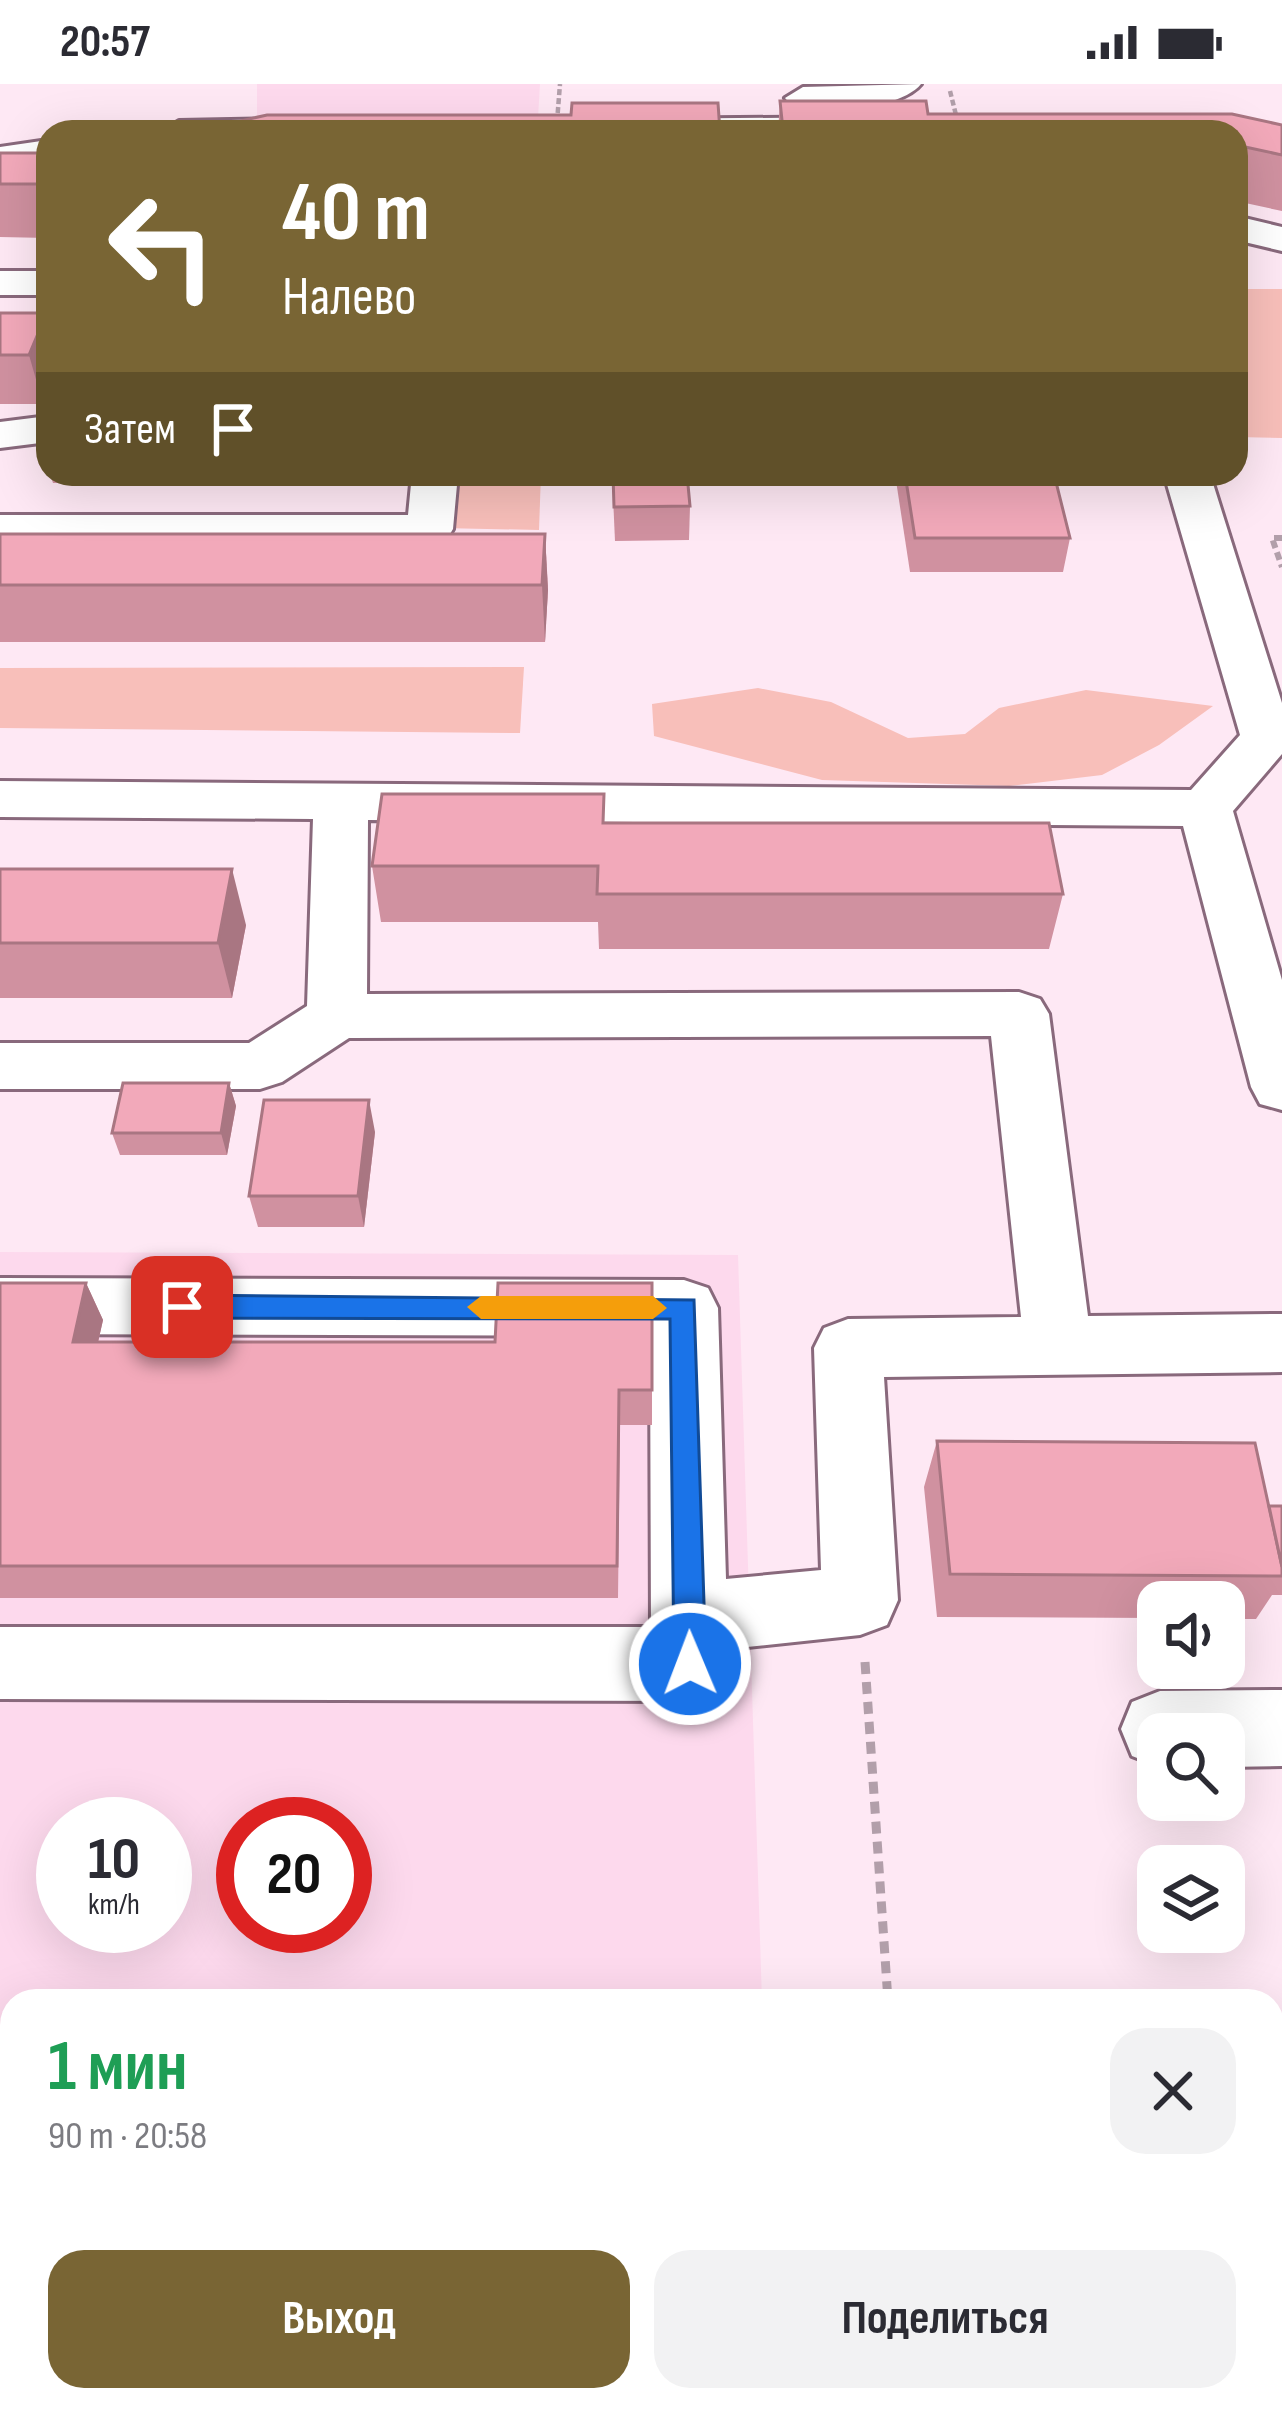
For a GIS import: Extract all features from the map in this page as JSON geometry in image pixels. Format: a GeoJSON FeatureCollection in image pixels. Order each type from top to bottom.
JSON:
{"type":"FeatureCollection","features":[{"type":"Feature","properties":{"kind":"lane"},"geometry":{"type":"LineString","coordinates":[[660,92],[677,99],[875,98],[904,84]]}},
{"type":"Feature","properties":{"kind":"lane"},"geometry":{"type":"LineString","coordinates":[[0,158],[36,153]]}},
{"type":"Feature","properties":{"kind":"lane"},"geometry":{"type":"LineString","coordinates":[[1248,231],[1282,239]]}},
{"type":"Feature","properties":{"kind":"lane"},"geometry":{"type":"LineString","coordinates":[[0,283],[36,283]]}},
{"type":"Feature","properties":{"kind":"lane"},"geometry":{"type":"LineString","coordinates":[[0,435],[36,430]]}},
{"type":"Feature","properties":{"kind":"lane"},"geometry":{"type":"LineString","coordinates":[[0,529],[430,529],[434,486]]}},
{"type":"Feature","properties":{"kind":"lane"},"geometry":{"type":"LineString","coordinates":[[0,799],[1205,808],[1267,738],[1191,486]]}},
{"type":"Feature","properties":{"kind":"lane"},"geometry":{"type":"LineString","coordinates":[[337,1016],[341,802]]}},
{"type":"Feature","properties":{"kind":"lane"},"geometry":{"type":"LineString","coordinates":[[1205,808],[1265,963],[1282,1087]]}},
{"type":"Feature","properties":{"kind":"lane"},"geometry":{"type":"LineString","coordinates":[[0,1066],[260,1066],[337,1016],[1019,1014],[1058,1346]]}},
{"type":"Feature","properties":{"kind":"lane"},"geometry":{"type":"LineString","coordinates":[[0,1306],[684,1308],[690,1664],[0,1663]]}},
{"type":"Feature","properties":{"kind":"lane"},"geometry":{"type":"LineString","coordinates":[[690,1614],[750,1614],[860,1600],[848,1348],[1282,1343]]}},
{"type":"Feature","properties":{"kind":"lane"},"geometry":{"type":"LineString","coordinates":[[1245,1728],[1282,1728]]}},
{"type":"Feature","properties":{"kind":"path"},"geometry":{"type":"LineString","coordinates":[[557,120],[560,84]]}},
{"type":"Feature","properties":{"kind":"path"},"geometry":{"type":"LineString","coordinates":[[949,84],[957,120]]}},
{"type":"Feature","properties":{"kind":"path"},"geometry":{"type":"LineString","coordinates":[[1282,538],[1272,538],[1282,567]]}},
{"type":"Feature","properties":{"kind":"path"},"geometry":{"type":"LineString","coordinates":[[860,1600],[887,1989]]}},
{"type":"Feature","properties":{"kind":"shaded area"},"geometry":{"type":"Polygon","coordinates":[[[257,84],[540,84],[538,118],[257,119],[257,84]]]}},
{"type":"Feature","properties":{"kind":"shaded area"},"geometry":{"type":"Polygon","coordinates":[[[1248,289],[1282,289],[1282,438],[1248,437],[1248,289]]]}},
{"type":"Feature","properties":{"kind":"shaded area"},"geometry":{"type":"Polygon","coordinates":[[[446,486],[541,486],[539,530],[441,528],[446,486]]]}},
{"type":"Feature","properties":{"kind":"shaded area"},"geometry":{"type":"Polygon","coordinates":[[[524,667],[520,733],[0,728],[0,668],[524,667]]]}},
{"type":"Feature","properties":{"kind":"shaded area"},"geometry":{"type":"Polygon","coordinates":[[[758,688],[831,702],[908,738],[965,734],[999,708],[1086,690],[1213,706],[1159,745],[1102,775],[1009,786],[822,780],[654,736],[652,704],[758,688]]]}},
{"type":"Feature","properties":{"kind":"shaded area"},"geometry":{"type":"Polygon","coordinates":[[[0,1252],[738,1255],[762,1989],[0,1989],[0,1252]]]}},
{"type":"Feature","properties":{"kind":"building"},"geometry":{"type":"Polygon","coordinates":[[[780,101],[926,101],[928,114],[1232,114],[1282,125],[1282,155],[1248,148],[1248,120],[782,120],[780,101]]]}},
{"type":"Feature","properties":{"kind":"building"},"geometry":{"type":"Polygon","coordinates":[[[572,103],[718,103],[719,120],[245,120],[267,115],[571,115],[572,103]]]}},
{"type":"Feature","properties":{"kind":"building"},"geometry":{"type":"Polygon","coordinates":[[[0,153],[36,153],[36,184],[0,184],[0,153]]]}},
{"type":"Feature","properties":{"kind":"building"},"geometry":{"type":"Polygon","coordinates":[[[0,313],[36,313],[36,338],[29,355],[0,355],[0,313]]]}},
{"type":"Feature","properties":{"kind":"building"},"geometry":{"type":"Polygon","coordinates":[[[613,486],[688,486],[690,506],[614,507],[613,486]]]}},
{"type":"Feature","properties":{"kind":"building"},"geometry":{"type":"Polygon","coordinates":[[[907,486],[1057,486],[1070,538],[915,538],[907,486]]]}},
{"type":"Feature","properties":{"kind":"building"},"geometry":{"type":"Polygon","coordinates":[[[0,534],[545,534],[542,585],[0,585],[0,534]]]}},
{"type":"Feature","properties":{"kind":"building"},"geometry":{"type":"Polygon","coordinates":[[[382,794],[604,794],[603,823],[1049,823],[1063,894],[597,894],[598,866],[372,866],[382,794]]]}},
{"type":"Feature","properties":{"kind":"building"},"geometry":{"type":"Polygon","coordinates":[[[0,869],[232,869],[218,943],[0,943],[0,869]]]}},
{"type":"Feature","properties":{"kind":"building"},"geometry":{"type":"Polygon","coordinates":[[[123,1083],[229,1083],[221,1133],[112,1133],[123,1083]]]}},
{"type":"Feature","properties":{"kind":"building"},"geometry":{"type":"Polygon","coordinates":[[[264,1100],[369,1100],[358,1196],[249,1196],[264,1100]]]}},
{"type":"Feature","properties":{"kind":"building"},"geometry":{"type":"Polygon","coordinates":[[[0,1283],[86,1283],[73,1342],[495,1342],[498,1283],[652,1283],[652,1390],[619,1390],[617,1566],[0,1566],[0,1283]]]}},
{"type":"Feature","properties":{"kind":"building"},"geometry":{"type":"Polygon","coordinates":[[[937,1441],[1255,1443],[1282,1576],[950,1574],[937,1441]]]}},
{"type":"Feature","properties":{"kind":"building"},"geometry":{"type":"Polygon","coordinates":[[[1269,1506],[1282,1506],[1282,1567],[1269,1506]]]}},
{"type":"Feature","properties":{"kind":"slow traffic"},"geometry":{"type":"LineString","coordinates":[[481,1307],[653,1308]]}},
{"type":"Feature","properties":{"kind":"route"},"geometry":{"type":"LineString","coordinates":[[182,1307],[684,1308],[690,1664]]}}]}
